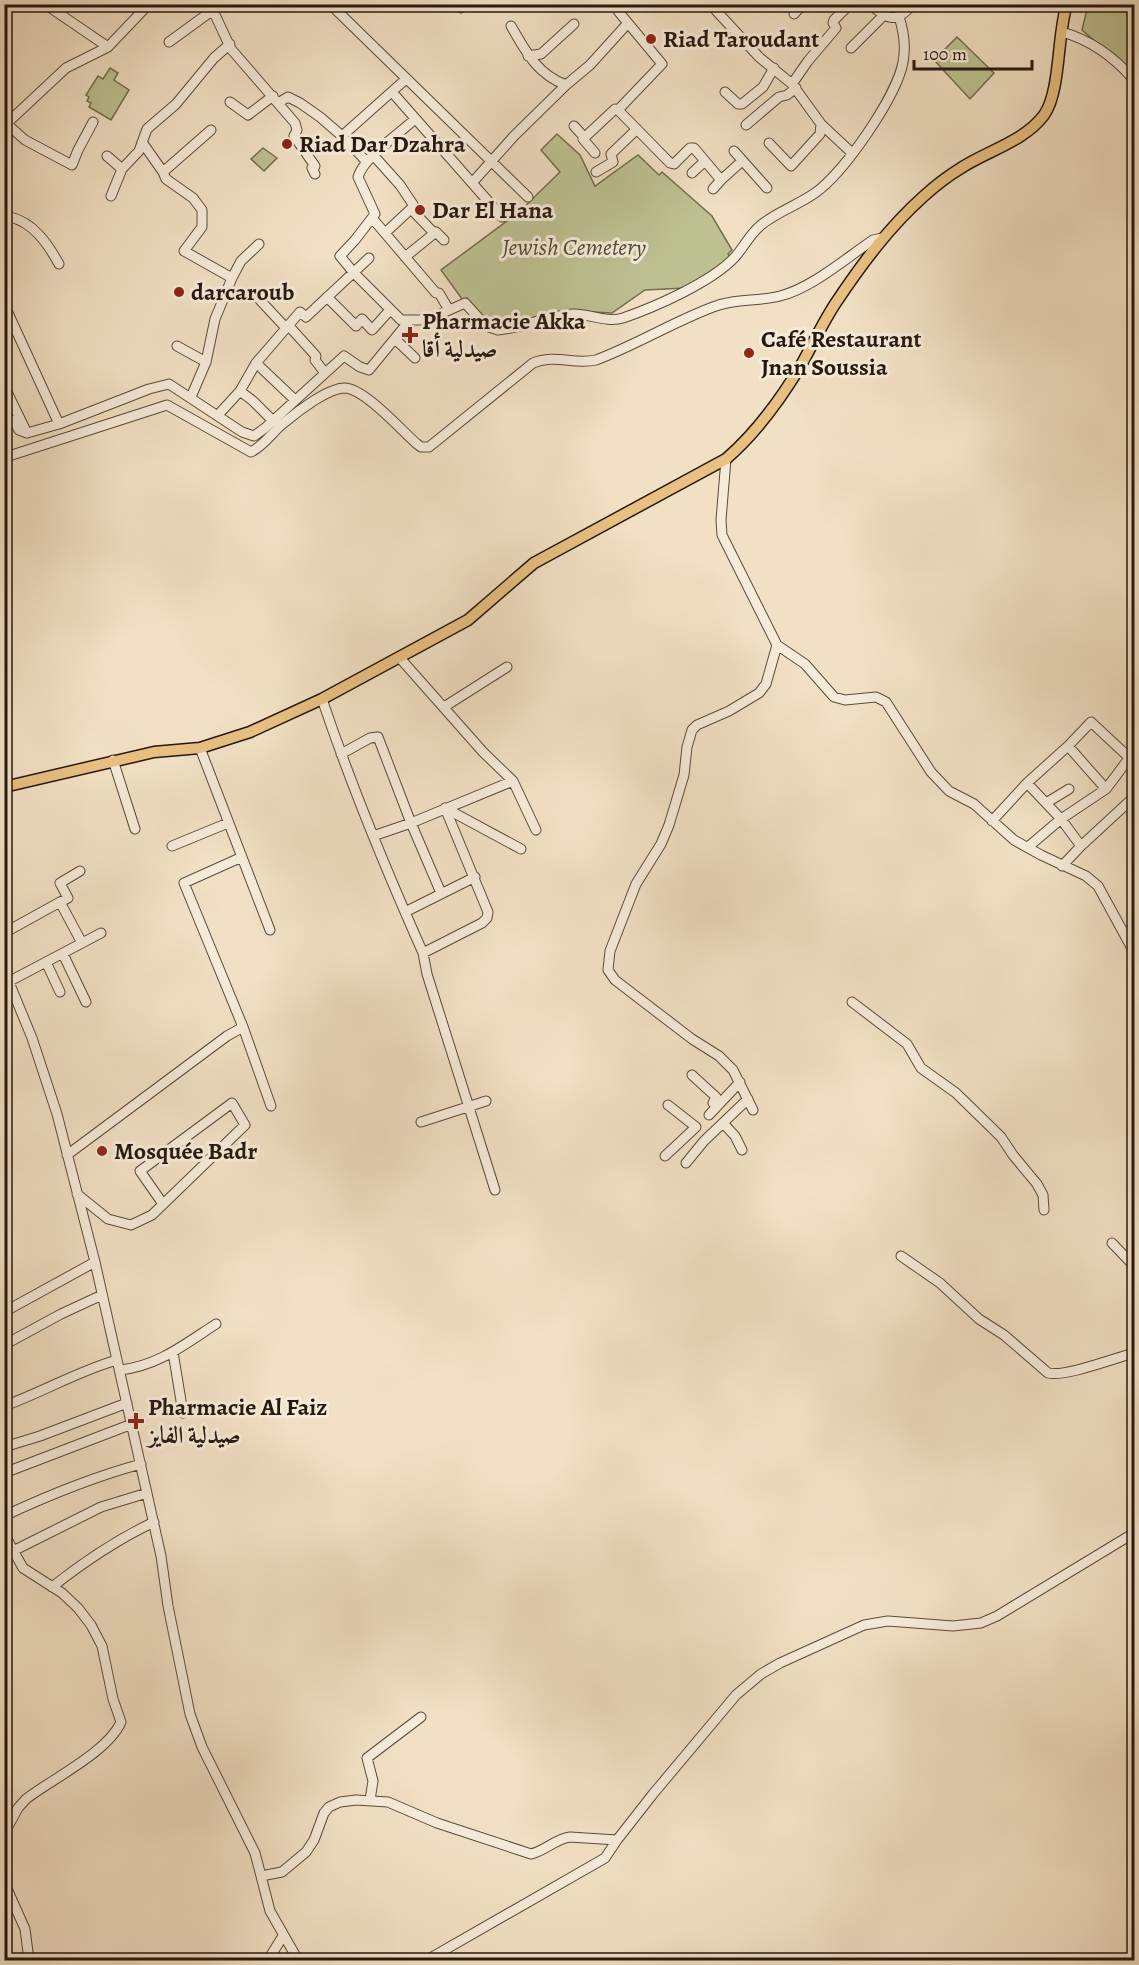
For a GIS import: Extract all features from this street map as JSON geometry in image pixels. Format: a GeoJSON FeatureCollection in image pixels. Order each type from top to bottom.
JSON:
{"type":"FeatureCollection","features":[{"type":"Feature","properties":{"kind":"main road"},"geometry":{"type":"LineString","coordinates":[[4,787],[112,760],[154,752],[200,748],[250,732],[322,699],[474,616],[534,563],[726,459],[751,435],[799,369],[834,305],[882,238],[934,189],[961,168],[1017,137],[1040,120],[1046,112],[1052,93],[1064,5]]}},
{"type":"Feature","properties":{"kind":"street"},"geometry":{"type":"LineString","coordinates":[[45,4],[108,47]]}},
{"type":"Feature","properties":{"kind":"street"},"geometry":{"type":"LineString","coordinates":[[93,123],[72,165],[25,140],[6,125],[66,68],[108,47],[149,4]]}},
{"type":"Feature","properties":{"kind":"street"},"geometry":{"type":"LineString","coordinates":[[330,4],[528,197]]}},
{"type":"Feature","properties":{"kind":"street"},"geometry":{"type":"LineString","coordinates":[[618,110],[662,64],[618,11],[619,4]]}},
{"type":"Feature","properties":{"kind":"street"},"geometry":{"type":"LineString","coordinates":[[710,4],[749,47],[794,86],[821,124],[852,153]]}},
{"type":"Feature","properties":{"kind":"street"},"geometry":{"type":"LineString","coordinates":[[794,14],[803,4]]}},
{"type":"Feature","properties":{"kind":"street"},"geometry":{"type":"LineString","coordinates":[[747,125],[779,97],[787,95],[808,61],[836,28],[834,20],[850,4]]}},
{"type":"Feature","properties":{"kind":"street"},"geometry":{"type":"LineString","coordinates":[[870,4],[887,18],[899,17],[913,4]]}},
{"type":"Feature","properties":{"kind":"street"},"geometry":{"type":"LineString","coordinates":[[169,42],[211,7],[235,54],[296,125],[297,130],[294,136],[315,166],[312,168],[315,174]]}},
{"type":"Feature","properties":{"kind":"street"},"geometry":{"type":"LineString","coordinates":[[851,48],[883,16]]}},
{"type":"Feature","properties":{"kind":"street"},"geometry":{"type":"LineString","coordinates":[[415,119],[370,159],[358,177],[375,214],[340,256],[390,310],[401,320],[427,320],[465,303],[486,326],[498,330],[566,315],[617,320],[678,294],[722,268],[735,257],[750,235],[761,225],[777,213],[815,194],[826,184],[871,127],[892,92],[901,70],[905,49],[904,31],[899,17]]}},
{"type":"Feature","properties":{"kind":"street"},"geometry":{"type":"LineString","coordinates":[[472,183],[514,136],[590,65],[628,23]]}},
{"type":"Feature","properties":{"kind":"street"},"geometry":{"type":"LineString","coordinates":[[528,56],[541,54],[574,24]]}},
{"type":"Feature","properties":{"kind":"street"},"geometry":{"type":"LineString","coordinates":[[511,26],[528,56],[552,80],[566,86]]}},
{"type":"Feature","properties":{"kind":"street"},"geometry":{"type":"LineString","coordinates":[[1062,32],[1080,37],[1102,51],[1134,78]]}},
{"type":"Feature","properties":{"kind":"street"},"geometry":{"type":"LineString","coordinates":[[111,196],[122,169],[139,151],[148,127],[176,104],[214,58],[230,44]]}},
{"type":"Feature","properties":{"kind":"street"},"geometry":{"type":"LineString","coordinates":[[725,92],[738,104],[742,104],[763,87],[774,68]]}},
{"type":"Feature","properties":{"kind":"street"},"geometry":{"type":"LineString","coordinates":[[342,136],[406,79]]}},
{"type":"Feature","properties":{"kind":"street"},"geometry":{"type":"LineString","coordinates":[[392,92],[502,217]]}},
{"type":"Feature","properties":{"kind":"street"},"geometry":{"type":"LineString","coordinates":[[230,102],[248,115],[275,99],[288,97],[294,99],[320,117],[370,159],[400,185],[414,206],[385,233]]}},
{"type":"Feature","properties":{"kind":"street"},"geometry":{"type":"LineString","coordinates":[[585,138],[615,108],[672,164],[692,147],[721,180]]}},
{"type":"Feature","properties":{"kind":"street"},"geometry":{"type":"LineString","coordinates":[[769,143],[791,166],[820,134],[821,124]]}},
{"type":"Feature","properties":{"kind":"street"},"geometry":{"type":"LineString","coordinates":[[574,126],[595,153]]}},
{"type":"Feature","properties":{"kind":"street"},"geometry":{"type":"LineString","coordinates":[[596,172],[613,162],[611,154],[637,129]]}},
{"type":"Feature","properties":{"kind":"street"},"geometry":{"type":"LineString","coordinates":[[163,172],[211,130]]}},
{"type":"Feature","properties":{"kind":"street"},"geometry":{"type":"LineString","coordinates":[[142,142],[166,178],[193,198],[202,210],[202,227],[184,251],[232,278]]}},
{"type":"Feature","properties":{"kind":"street"},"geometry":{"type":"LineString","coordinates":[[735,151],[767,188]]}},
{"type":"Feature","properties":{"kind":"street"},"geometry":{"type":"LineString","coordinates":[[107,156],[122,169]]}},
{"type":"Feature","properties":{"kind":"street"},"geometry":{"type":"LineString","coordinates":[[692,173],[705,161]]}},
{"type":"Feature","properties":{"kind":"street"},"geometry":{"type":"LineString","coordinates":[[713,189],[742,161]]}},
{"type":"Feature","properties":{"kind":"street"},"geometry":{"type":"LineString","coordinates":[[411,209],[444,240]]}},
{"type":"Feature","properties":{"kind":"street"},"geometry":{"type":"LineString","coordinates":[[4,221],[10,217],[27,223],[38,233],[59,264]]}},
{"type":"Feature","properties":{"kind":"street"},"geometry":{"type":"LineString","coordinates":[[372,218],[436,293],[439,293],[449,310]]}},
{"type":"Feature","properties":{"kind":"street"},"geometry":{"type":"LineString","coordinates":[[405,257],[434,233]]}},
{"type":"Feature","properties":{"kind":"street"},"geometry":{"type":"LineString","coordinates":[[4,453],[12,454],[167,405],[251,452],[262,446],[284,423],[301,410],[328,393],[342,388],[360,393],[417,444],[421,447],[429,447],[533,363],[548,358],[584,362],[596,360],[694,314],[728,302],[787,294],[812,282],[873,240],[882,238]]}},
{"type":"Feature","properties":{"kind":"street"},"geometry":{"type":"LineString","coordinates":[[191,397],[206,362],[214,319],[232,278],[241,261],[259,244]]}},
{"type":"Feature","properties":{"kind":"street"},"geometry":{"type":"LineString","coordinates":[[218,415],[240,391],[256,363],[300,312],[306,317],[369,258]]}},
{"type":"Feature","properties":{"kind":"street"},"geometry":{"type":"LineString","coordinates":[[327,297],[356,326],[362,319],[372,330],[390,310]]}},
{"type":"Feature","properties":{"kind":"street"},"geometry":{"type":"LineString","coordinates":[[259,299],[316,356],[315,360],[325,373]]}},
{"type":"Feature","properties":{"kind":"street"},"geometry":{"type":"LineString","coordinates":[[4,304],[59,424]]}},
{"type":"Feature","properties":{"kind":"street"},"geometry":{"type":"LineString","coordinates":[[4,419],[14,422],[19,430],[27,433],[59,424],[159,386],[173,385],[242,432],[254,436],[344,356],[369,370],[410,320]]}},
{"type":"Feature","properties":{"kind":"street"},"geometry":{"type":"LineString","coordinates":[[394,339],[416,358]]}},
{"type":"Feature","properties":{"kind":"street"},"geometry":{"type":"LineString","coordinates":[[177,346],[206,362]]}},
{"type":"Feature","properties":{"kind":"street"},"geometry":{"type":"LineString","coordinates":[[256,363],[295,400]]}},
{"type":"Feature","properties":{"kind":"street"},"geometry":{"type":"LineString","coordinates":[[4,386],[27,433]]}},
{"type":"Feature","properties":{"kind":"street"},"geometry":{"type":"LineString","coordinates":[[240,391],[254,401],[273,421]]}},
{"type":"Feature","properties":{"kind":"street"},"geometry":{"type":"LineString","coordinates":[[726,459],[721,513],[722,535],[777,645],[805,664],[837,698],[850,700],[876,697],[886,702],[941,784],[959,798],[974,804],[1014,840],[1086,876],[1098,886],[1134,952]]}},
{"type":"Feature","properties":{"kind":"street"},"geometry":{"type":"LineString","coordinates":[[753,1110],[733,1070],[718,1056],[692,1040],[615,980],[608,970],[608,964],[610,951],[629,900],[669,825],[684,775],[692,730],[697,725],[729,711],[759,693],[766,684],[777,645]]}},
{"type":"Feature","properties":{"kind":"street"},"geometry":{"type":"LineString","coordinates":[[399,657],[483,752],[513,781],[536,830]]}},
{"type":"Feature","properties":{"kind":"street"},"geometry":{"type":"LineString","coordinates":[[444,706],[507,667]]}},
{"type":"Feature","properties":{"kind":"street"},"geometry":{"type":"LineString","coordinates":[[322,699],[373,836],[423,953],[427,974],[495,1190]]}},
{"type":"Feature","properties":{"kind":"street"},"geometry":{"type":"LineString","coordinates":[[993,821],[1027,783],[1091,722],[1132,759],[1106,789],[1061,819],[1028,848]]}},
{"type":"Feature","properties":{"kind":"street"},"geometry":{"type":"LineString","coordinates":[[341,754],[378,736],[411,823],[441,892]]}},
{"type":"Feature","properties":{"kind":"street"},"geometry":{"type":"LineString","coordinates":[[1068,746],[1106,789]]}},
{"type":"Feature","properties":{"kind":"street"},"geometry":{"type":"LineString","coordinates":[[200,748],[270,930]]}},
{"type":"Feature","properties":{"kind":"street"},"geometry":{"type":"LineString","coordinates":[[112,760],[135,830]]}},
{"type":"Feature","properties":{"kind":"street"},"geometry":{"type":"LineString","coordinates":[[373,836],[513,781]]}},
{"type":"Feature","properties":{"kind":"street"},"geometry":{"type":"LineString","coordinates":[[1027,783],[1061,819],[1081,846]]}},
{"type":"Feature","properties":{"kind":"street"},"geometry":{"type":"LineString","coordinates":[[1046,803],[1069,789]]}},
{"type":"Feature","properties":{"kind":"street"},"geometry":{"type":"LineString","coordinates":[[1062,866],[1134,796]]}},
{"type":"Feature","properties":{"kind":"street"},"geometry":{"type":"LineString","coordinates":[[445,808],[521,849]]}},
{"type":"Feature","properties":{"kind":"street"},"geometry":{"type":"LineString","coordinates":[[423,953],[482,923],[489,912],[445,808]]}},
{"type":"Feature","properties":{"kind":"street"},"geometry":{"type":"LineString","coordinates":[[172,846],[228,823]]}},
{"type":"Feature","properties":{"kind":"street"},"geometry":{"type":"LineString","coordinates":[[242,857],[184,883],[243,1027],[271,1106]]}},
{"type":"Feature","properties":{"kind":"street"},"geometry":{"type":"LineString","coordinates":[[4,933],[68,898],[60,883],[80,871]]}},
{"type":"Feature","properties":{"kind":"street"},"geometry":{"type":"LineString","coordinates":[[405,912],[475,877]]}},
{"type":"Feature","properties":{"kind":"street"},"geometry":{"type":"LineString","coordinates":[[60,902],[82,943]]}},
{"type":"Feature","properties":{"kind":"street"},"geometry":{"type":"LineString","coordinates":[[10,981],[101,933]]}},
{"type":"Feature","properties":{"kind":"street"},"geometry":{"type":"LineString","coordinates":[[63,954],[86,1002]]}},
{"type":"Feature","properties":{"kind":"street"},"geometry":{"type":"LineString","coordinates":[[46,962],[60,992]]}},
{"type":"Feature","properties":{"kind":"street"},"geometry":{"type":"LineString","coordinates":[[4,970],[32,1038],[57,1114],[95,1262],[154,1522],[179,1667],[190,1714],[202,1747],[255,1853],[270,1911],[298,1960]]}},
{"type":"Feature","properties":{"kind":"street"},"geometry":{"type":"LineString","coordinates":[[852,1002],[907,1044],[921,1068],[956,1093],[1001,1137],[1043,1195],[1044,1210]]}},
{"type":"Feature","properties":{"kind":"street"},"geometry":{"type":"LineString","coordinates":[[67,1155],[227,1036],[243,1027]]}},
{"type":"Feature","properties":{"kind":"street"},"geometry":{"type":"LineString","coordinates":[[692,1075],[716,1097],[713,1103],[717,1106]]}},
{"type":"Feature","properties":{"kind":"street"},"geometry":{"type":"LineString","coordinates":[[709,1115],[740,1082]]}},
{"type":"Feature","properties":{"kind":"street"},"geometry":{"type":"LineString","coordinates":[[686,1163],[748,1099]]}},
{"type":"Feature","properties":{"kind":"street"},"geometry":{"type":"LineString","coordinates":[[421,1122],[486,1101]]}},
{"type":"Feature","properties":{"kind":"street"},"geometry":{"type":"LineString","coordinates":[[77,1194],[108,1219],[122,1224],[131,1225],[152,1215],[245,1125],[232,1103],[140,1171],[163,1204]]}},
{"type":"Feature","properties":{"kind":"street"},"geometry":{"type":"LineString","coordinates":[[665,1156],[696,1127],[668,1105]]}},
{"type":"Feature","properties":{"kind":"street"},"geometry":{"type":"LineString","coordinates":[[690,1122],[698,1113]]}},
{"type":"Feature","properties":{"kind":"street"},"geometry":{"type":"LineString","coordinates":[[723,1123],[735,1136],[742,1150]]}},
{"type":"Feature","properties":{"kind":"street"},"geometry":{"type":"LineString","coordinates":[[1112,1243],[1134,1266]]}},
{"type":"Feature","properties":{"kind":"street"},"geometry":{"type":"LineString","coordinates":[[901,1256],[940,1283],[979,1319],[1004,1335],[1048,1373],[1055,1375],[1134,1353]]}},
{"type":"Feature","properties":{"kind":"street"},"geometry":{"type":"LineString","coordinates":[[4,1312],[95,1262]]}},
{"type":"Feature","properties":{"kind":"street"},"geometry":{"type":"LineString","coordinates":[[4,1346],[61,1314],[102,1295]]}},
{"type":"Feature","properties":{"kind":"street"},"geometry":{"type":"LineString","coordinates":[[120,1370],[140,1368],[173,1352],[216,1323]]}},
{"type":"Feature","properties":{"kind":"street"},"geometry":{"type":"LineString","coordinates":[[173,1352],[183,1413]]}},
{"type":"Feature","properties":{"kind":"street"},"geometry":{"type":"LineString","coordinates":[[4,1406],[117,1360]]}},
{"type":"Feature","properties":{"kind":"street"},"geometry":{"type":"LineString","coordinates":[[4,1447],[40,1436],[127,1402]]}},
{"type":"Feature","properties":{"kind":"street"},"geometry":{"type":"LineString","coordinates":[[4,1473],[132,1424]]}},
{"type":"Feature","properties":{"kind":"street"},"geometry":{"type":"LineString","coordinates":[[4,1516],[68,1487],[141,1464]]}},
{"type":"Feature","properties":{"kind":"street"},"geometry":{"type":"LineString","coordinates":[[13,1551],[101,1507],[147,1493]]}},
{"type":"Feature","properties":{"kind":"street"},"geometry":{"type":"LineString","coordinates":[[52,1587],[102,1549],[154,1522]]}},
{"type":"Feature","properties":{"kind":"street"},"geometry":{"type":"LineString","coordinates":[[427,1960],[601,1861],[610,1853],[617,1840],[736,1695],[761,1674],[864,1625],[888,1621],[953,1626],[981,1623],[997,1616],[1134,1533]]}},
{"type":"Feature","properties":{"kind":"street"},"geometry":{"type":"LineString","coordinates":[[4,1534],[23,1568],[78,1608],[91,1625],[99,1640],[121,1722],[117,1730],[92,1754],[26,1799],[18,1808],[4,1834]]}},
{"type":"Feature","properties":{"kind":"street"},"geometry":{"type":"LineString","coordinates":[[370,1800],[373,1781],[368,1758],[422,1717]]}},
{"type":"Feature","properties":{"kind":"street"},"geometry":{"type":"LineString","coordinates":[[261,1876],[282,1872],[306,1852],[317,1834],[324,1813],[331,1805],[340,1802],[370,1800],[395,1804],[437,1822],[531,1854],[563,1838],[617,1840]]}},
{"type":"Feature","properties":{"kind":"street"},"geometry":{"type":"LineString","coordinates":[[4,1882],[25,1929],[29,1960]]}},
{"type":"Feature","properties":{"kind":"street"},"geometry":{"type":"LineString","coordinates":[[268,1960],[283,1936]]}},
{"type":"Feature","properties":{"kind":"green space"},"geometry":{"type":"Polygon","coordinates":[[[1088,5],[1134,5],[1134,66],[1128,70],[1082,30],[1088,5]]]}},
{"type":"Feature","properties":{"kind":"green space"},"geometry":{"type":"Polygon","coordinates":[[[957,37],[994,73],[970,99],[934,60],[957,37]]]}},
{"type":"Feature","properties":{"kind":"green space"},"geometry":{"type":"Polygon","coordinates":[[[110,68],[118,73],[114,80],[129,90],[111,120],[89,107],[91,103],[87,101],[89,97],[86,95],[98,76],[103,79],[110,68]]]}},
{"type":"Feature","properties":{"kind":"green space","name":"Jewish Cemetery"},"geometry":{"type":"Polygon","coordinates":[[[557,134],[580,155],[595,186],[638,155],[659,175],[662,172],[712,216],[732,250],[728,254],[731,258],[685,288],[645,290],[612,313],[575,311],[492,327],[467,298],[462,299],[441,270],[519,212],[560,172],[541,150],[557,134]]]}},
{"type":"Feature","properties":{"kind":"green space"},"geometry":{"type":"Polygon","coordinates":[[[263,148],[277,158],[264,171],[251,159],[263,148]]]}},
{"type":"Feature","properties":{"kind":"place","name":"Riad Taroudant"},"geometry":{"type":"Point","coordinates":[651,39]}},
{"type":"Feature","properties":{"kind":"place","name":"Riad Dar Dzahra"},"geometry":{"type":"Point","coordinates":[287,144]}},
{"type":"Feature","properties":{"kind":"place","name":"Dar El Hana"},"geometry":{"type":"Point","coordinates":[420,210]}},
{"type":"Feature","properties":{"kind":"place","name":"darcaroub"},"geometry":{"type":"Point","coordinates":[179,292]}},
{"type":"Feature","properties":{"kind":"place","name":"Pharmacie Akka صيدلية أقا"},"geometry":{"type":"Point","coordinates":[410,335]}},
{"type":"Feature","properties":{"kind":"place","name":"Café Restaurant Jnan Soussia"},"geometry":{"type":"Point","coordinates":[749,353]}},
{"type":"Feature","properties":{"kind":"place","name":"Mosquée Badr"},"geometry":{"type":"Point","coordinates":[102,1151]}},
{"type":"Feature","properties":{"kind":"place","name":"Pharmacie Al Faiz صيدلية الفايز"},"geometry":{"type":"Point","coordinates":[136,1421]}}]}
